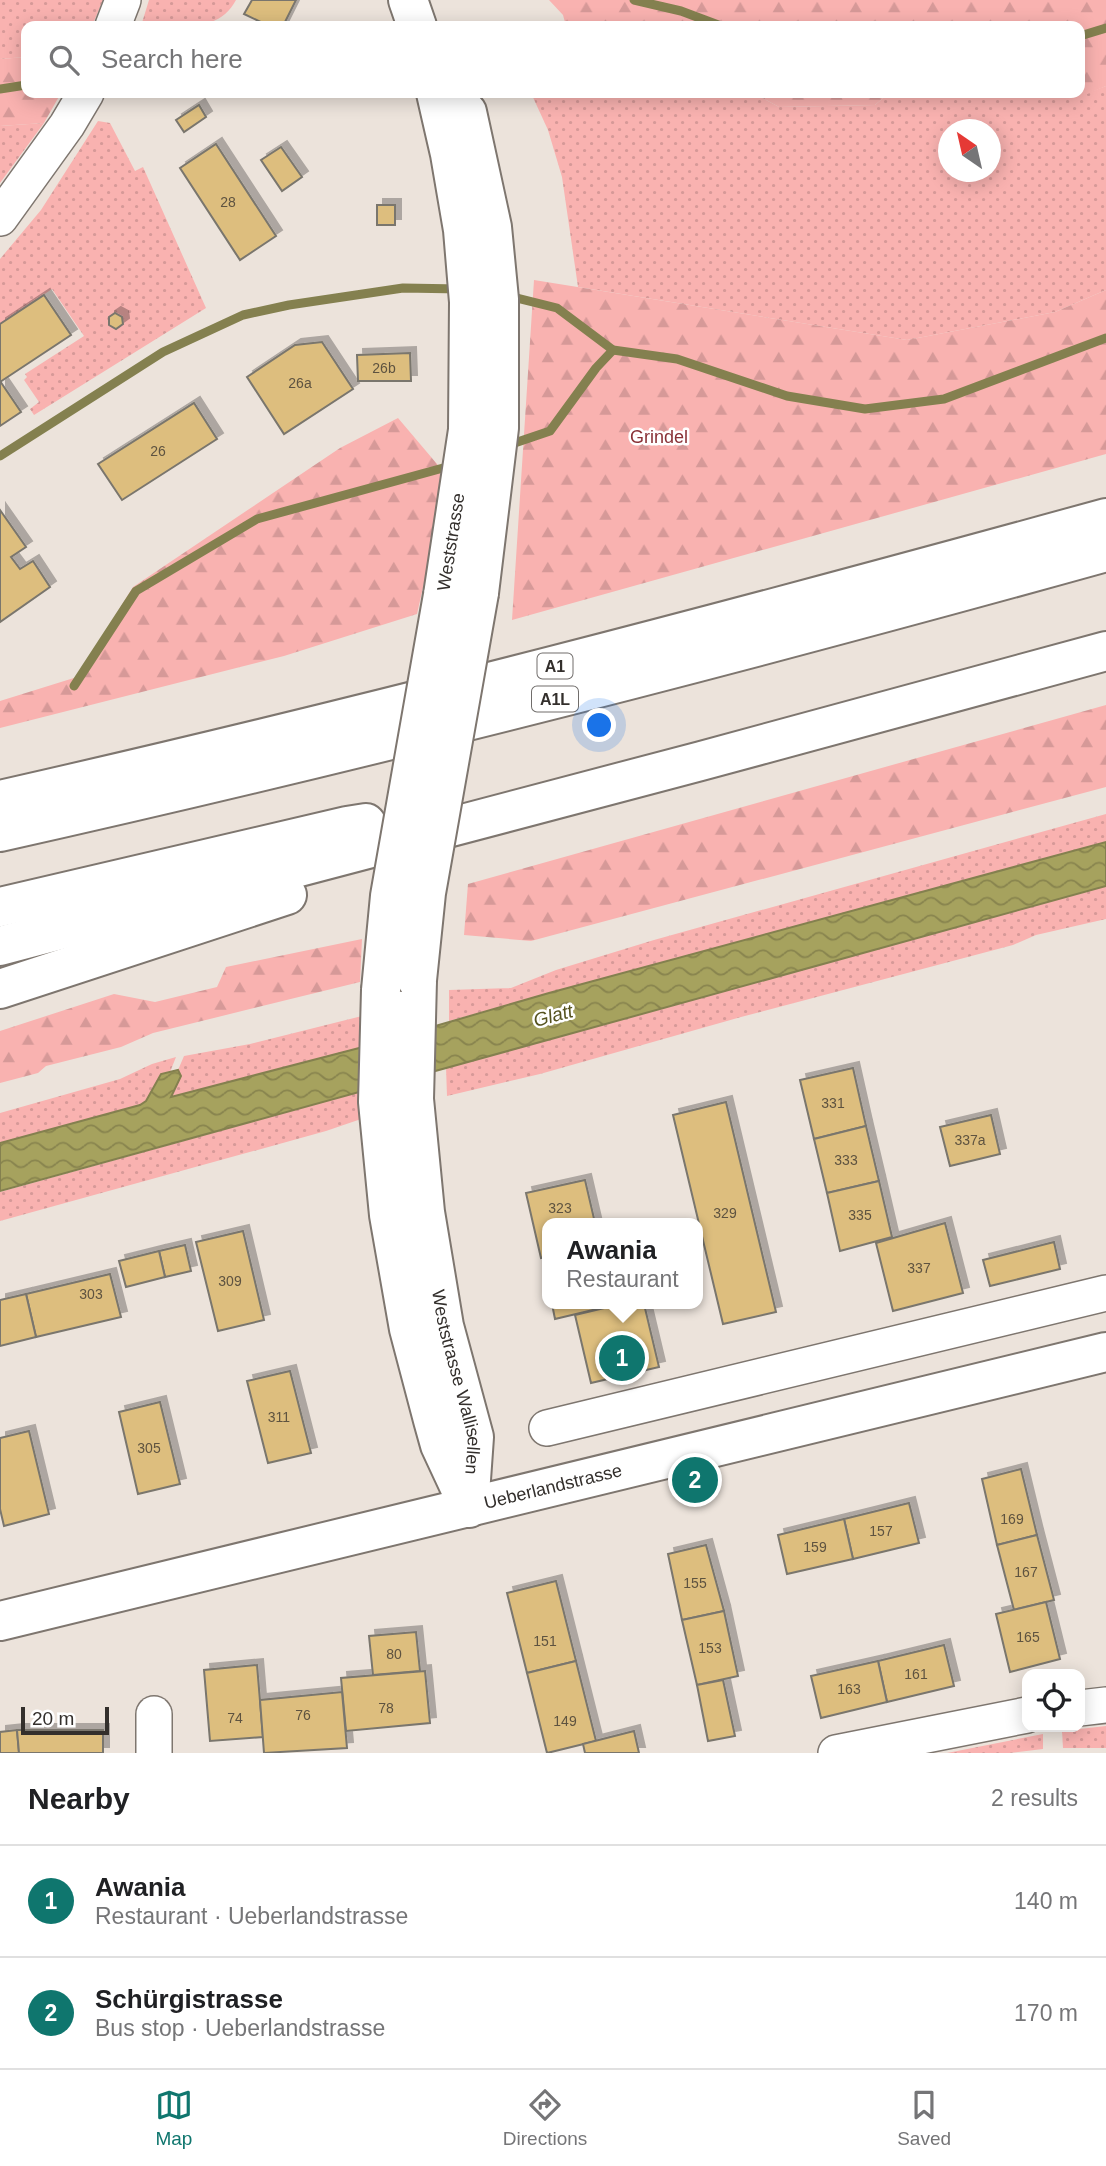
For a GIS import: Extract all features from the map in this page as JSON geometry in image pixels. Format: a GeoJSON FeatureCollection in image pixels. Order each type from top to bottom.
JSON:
{"type":"FeatureCollection","features":[{"type":"Feature","properties":{"kind":"main road"},"geometry":{"type":"LineString","coordinates":[[408,0],[415,21]]}},
{"type":"Feature","properties":{"kind":"main road"},"geometry":{"type":"LineString","coordinates":[[435,0],[442,21]]}},
{"type":"Feature","properties":{"kind":"main road","name":"Weststrasse"},"geometry":{"type":"LineString","coordinates":[[417,979],[426,893],[479,593],[499,428],[499,299],[450,154],[437,98]]}},
{"type":"Feature","properties":{"kind":"main road","name":"Weststrasse"},"geometry":{"type":"LineString","coordinates":[[381,990],[390,896],[443,595],[468,430],[468,302],[477,228],[463,98]]}},
{"type":"Feature","properties":{"kind":"main road","name":"A1"},"geometry":{"type":"LineString","coordinates":[[0,800],[621,649],[1106,518]]}},
{"type":"Feature","properties":{"kind":"main road","name":"A1L"},"geometry":{"type":"LineString","coordinates":[[0,832],[353,750],[653,675],[1106,552]]}},
{"type":"Feature","properties":{"kind":"main road"},"geometry":{"type":"LineString","coordinates":[[0,946],[1106,651]]}},
{"type":"Feature","properties":{"kind":"main road"},"geometry":{"type":"LineString","coordinates":[[0,907],[347,826],[551,800]]}},
{"type":"Feature","properties":{"kind":"main road"},"geometry":{"type":"LineString","coordinates":[[0,989],[309,888],[471,822]]}},
{"type":"Feature","properties":{"kind":"main road","name":"Weststrasse Wallisellen"},"geometry":{"type":"LineString","coordinates":[[417,979],[414,1099],[425,1212],[427,1328]]}},
{"type":"Feature","properties":{"kind":"main road","name":"Weststrasse Wallisellen"},"geometry":{"type":"LineString","coordinates":[[381,990],[378,1102],[390,1215],[427,1328],[474,1437],[469,1508]]}},
{"type":"Feature","properties":{"kind":"main road","name":"Ueberlandstrasse"},"geometry":{"type":"LineString","coordinates":[[0,1621],[1106,1352]]}},
{"type":"Feature","properties":{"kind":"street"},"geometry":{"type":"LineString","coordinates":[[115,21],[123,0]]}},
{"type":"Feature","properties":{"kind":"street"},"geometry":{"type":"LineString","coordinates":[[0,218],[67,125],[83,98]]}},
{"type":"Feature","properties":{"kind":"street"},"geometry":{"type":"LineString","coordinates":[[547,1428],[1106,1293]]}},
{"type":"Feature","properties":{"kind":"street"},"geometry":{"type":"LineString","coordinates":[[1085,1707],[1106,1705]]}},
{"type":"Feature","properties":{"kind":"street"},"geometry":{"type":"LineString","coordinates":[[154,1714],[154,1753]]}},
{"type":"Feature","properties":{"kind":"street"},"geometry":{"type":"LineString","coordinates":[[836,1753],[1022,1716]]}},
{"type":"Feature","properties":{"kind":"green space"},"geometry":{"type":"Polygon","coordinates":[[[0,0],[103,0],[94,21],[21,21],[21,57],[0,59],[0,0]]]}},
{"type":"Feature","properties":{"kind":"green space"},"geometry":{"type":"Polygon","coordinates":[[[149,0],[236,0],[228,11],[214,21],[143,21],[149,0]]]}},
{"type":"Feature","properties":{"kind":"green space"},"geometry":{"type":"Polygon","coordinates":[[[549,0],[1106,0],[1106,86],[1085,95],[1085,21],[565,21],[563,15],[549,0]]]}},
{"type":"Feature","properties":{"kind":"green space"},"geometry":{"type":"Polygon","coordinates":[[[21,57],[21,98],[58,98],[44,123],[0,126],[0,59],[21,57]]]}},
{"type":"Feature","properties":{"kind":"green space"},"geometry":{"type":"Polygon","coordinates":[[[1106,86],[1106,290],[1055,312],[907,340],[578,287],[562,177],[548,130],[533,98],[762,98],[779,107],[875,105],[883,98],[1085,98],[1085,94],[1106,86]]]}},
{"type":"Feature","properties":{"kind":"green space"},"geometry":{"type":"Polygon","coordinates":[[[762,98],[883,98],[875,105],[779,107],[762,98]]]}},
{"type":"Feature","properties":{"kind":"green space"},"geometry":{"type":"Polygon","coordinates":[[[98,121],[110,123],[135,171],[143,167],[206,308],[34,415],[30,409],[39,402],[24,380],[27,377],[25,374],[84,336],[52,289],[0,324],[0,259],[41,210],[98,121]]]}},
{"type":"Feature","properties":{"kind":"green space"},"geometry":{"type":"Polygon","coordinates":[[[44,123],[0,183],[0,126],[44,123]]]}},
{"type":"Feature","properties":{"kind":"green space","name":"Grindel"},"geometry":{"type":"Polygon","coordinates":[[[534,280],[907,340],[1055,312],[1106,290],[1106,454],[512,620],[534,280]]]}},
{"type":"Feature","properties":{"kind":"green space"},"geometry":{"type":"Polygon","coordinates":[[[398,418],[448,477],[417,614],[284,656],[0,728],[0,701],[77,677],[133,587],[340,448],[398,418]]]}},
{"type":"Feature","properties":{"kind":"green space"},"geometry":{"type":"Polygon","coordinates":[[[1106,705],[1106,787],[531,941],[464,935],[468,884],[1106,705]]]}},
{"type":"Feature","properties":{"kind":"green space"},"geometry":{"type":"Polygon","coordinates":[[[1106,814],[1106,842],[449,1021],[449,990],[511,988],[556,970],[654,940],[1106,814]]]}},
{"type":"Feature","properties":{"kind":"green space"},"geometry":{"type":"Polygon","coordinates":[[[1106,886],[1106,919],[1036,935],[1013,945],[741,1017],[540,1074],[447,1096],[446,1067],[1106,886]]]}},
{"type":"Feature","properties":{"kind":"green space"},"geometry":{"type":"Polygon","coordinates":[[[362,939],[360,982],[153,1033],[121,1047],[46,1066],[38,1073],[0,1083],[0,1031],[114,994],[155,1002],[217,987],[226,967],[362,939]]]}},
{"type":"Feature","properties":{"kind":"green space"},"geometry":{"type":"Polygon","coordinates":[[[362,1016],[363,1047],[170,1097],[181,1076],[178,1070],[184,1056],[250,1044],[362,1016]]]}},
{"type":"Feature","properties":{"kind":"green space"},"geometry":{"type":"Polygon","coordinates":[[[176,1057],[170,1072],[161,1074],[146,1102],[140,1105],[0,1143],[0,1113],[120,1079],[152,1064],[176,1057]]]}},
{"type":"Feature","properties":{"kind":"green space"},"geometry":{"type":"Polygon","coordinates":[[[363,1091],[364,1118],[326,1131],[0,1221],[0,1192],[363,1091]]]}},
{"type":"Feature","properties":{"kind":"green space"},"geometry":{"type":"Polygon","coordinates":[[[1106,1726],[1106,1748],[1063,1748],[1062,1732],[1085,1732],[1085,1728],[1106,1726]]]}},
{"type":"Feature","properties":{"kind":"green space"},"geometry":{"type":"Polygon","coordinates":[[[1043,1734],[1043,1749],[1010,1753],[947,1753],[1043,1734]]]}},
{"type":"Feature","properties":{"kind":"water","name":"Glatt"},"geometry":{"type":"Polygon","coordinates":[[[1106,842],[1106,886],[0,1191],[0,1143],[140,1105],[146,1101],[161,1074],[178,1070],[181,1076],[171,1097],[363,1047],[549,993],[1106,842]]]}},
{"type":"Feature","properties":{"kind":"building"},"geometry":{"type":"Polygon","coordinates":[[[252,0],[296,0],[286,21],[259,21],[244,14],[252,0]]]}},
{"type":"Feature","properties":{"kind":"building"},"geometry":{"type":"Polygon","coordinates":[[[199,105],[206,117],[184,132],[176,120],[199,105]]]}},
{"type":"Feature","properties":{"kind":"building"},"geometry":{"type":"Polygon","coordinates":[[[216,144],[276,236],[240,260],[180,168],[216,144]]]}},
{"type":"Feature","properties":{"kind":"building"},"geometry":{"type":"Polygon","coordinates":[[[281,147],[302,177],[282,191],[261,160],[281,147]]]}},
{"type":"Feature","properties":{"kind":"building"},"geometry":{"type":"Polygon","coordinates":[[[377,205],[395,205],[395,225],[377,225],[377,205]]]}},
{"type":"Feature","properties":{"kind":"building"},"geometry":{"type":"Polygon","coordinates":[[[44,295],[71,335],[0,382],[0,324],[44,295]]]}},
{"type":"Feature","properties":{"kind":"building"},"geometry":{"type":"Polygon","coordinates":[[[115,313],[122,317],[123,324],[116,329],[109,325],[109,317],[115,313]]]}},
{"type":"Feature","properties":{"kind":"building"},"geometry":{"type":"Polygon","coordinates":[[[322,342],[353,389],[284,434],[247,377],[295,345],[322,342]]]}},
{"type":"Feature","properties":{"kind":"building"},"geometry":{"type":"Polygon","coordinates":[[[410,353],[411,381],[358,381],[357,355],[410,353]]]}},
{"type":"Feature","properties":{"kind":"building"},"geometry":{"type":"Polygon","coordinates":[[[0,381],[21,412],[0,426],[0,381]]]}},
{"type":"Feature","properties":{"kind":"building"},"geometry":{"type":"Polygon","coordinates":[[[194,403],[217,439],[122,500],[98,464],[194,403]]]}},
{"type":"Feature","properties":{"kind":"building"},"geometry":{"type":"Polygon","coordinates":[[[0,510],[26,547],[11,557],[20,569],[33,561],[50,587],[0,622],[0,510]]]}},
{"type":"Feature","properties":{"kind":"building"},"geometry":{"type":"Polygon","coordinates":[[[853,1068],[866,1126],[814,1139],[800,1080],[853,1068]]]}},
{"type":"Feature","properties":{"kind":"building"},"geometry":{"type":"Polygon","coordinates":[[[726,1102],[776,1312],[723,1324],[703,1240],[703,1218],[698,1218],[673,1115],[726,1102]]]}},
{"type":"Feature","properties":{"kind":"building"},"geometry":{"type":"Polygon","coordinates":[[[991,1115],[1000,1154],[950,1166],[940,1127],[991,1115]]]}},
{"type":"Feature","properties":{"kind":"building"},"geometry":{"type":"Polygon","coordinates":[[[866,1126],[879,1181],[827,1193],[814,1139],[866,1126]]]}},
{"type":"Feature","properties":{"kind":"building"},"geometry":{"type":"Polygon","coordinates":[[[585,1180],[594,1218],[542,1218],[541,1258],[526,1193],[585,1180]]]}},
{"type":"Feature","properties":{"kind":"building"},"geometry":{"type":"Polygon","coordinates":[[[879,1181],[892,1237],[840,1251],[827,1193],[879,1181]]]}},
{"type":"Feature","properties":{"kind":"building"},"geometry":{"type":"Polygon","coordinates":[[[945,1223],[963,1293],[893,1311],[876,1243],[945,1223]]]}},
{"type":"Feature","properties":{"kind":"building"},"geometry":{"type":"Polygon","coordinates":[[[243,1231],[264,1320],[218,1331],[196,1242],[243,1231]]]}},
{"type":"Feature","properties":{"kind":"building"},"geometry":{"type":"Polygon","coordinates":[[[1054,1242],[1060,1269],[990,1286],[983,1260],[1054,1242]]]}},
{"type":"Feature","properties":{"kind":"building"},"geometry":{"type":"Polygon","coordinates":[[[185,1245],[191,1271],[165,1277],[159,1251],[185,1245]]]}},
{"type":"Feature","properties":{"kind":"building"},"geometry":{"type":"Polygon","coordinates":[[[159,1251],[165,1277],[126,1287],[119,1261],[159,1251]]]}},
{"type":"Feature","properties":{"kind":"building"},"geometry":{"type":"Polygon","coordinates":[[[110,1274],[121,1317],[36,1337],[26,1294],[110,1274]]]}},
{"type":"Feature","properties":{"kind":"building"},"geometry":{"type":"Polygon","coordinates":[[[26,1294],[36,1337],[0,1346],[0,1300],[26,1294]]]}},
{"type":"Feature","properties":{"kind":"building"},"geometry":{"type":"Polygon","coordinates":[[[553,1309],[597,1309],[555,1319],[553,1309]]]}},
{"type":"Feature","properties":{"kind":"building"},"geometry":{"type":"Polygon","coordinates":[[[600,1309],[645,1309],[659,1367],[591,1383],[575,1315],[600,1309]]]}},
{"type":"Feature","properties":{"kind":"building"},"geometry":{"type":"Polygon","coordinates":[[[290,1371],[311,1453],[268,1463],[247,1381],[290,1371]]]}},
{"type":"Feature","properties":{"kind":"building"},"geometry":{"type":"Polygon","coordinates":[[[160,1402],[180,1484],[138,1494],[119,1412],[160,1402]]]}},
{"type":"Feature","properties":{"kind":"building"},"geometry":{"type":"Polygon","coordinates":[[[29,1431],[49,1514],[4,1526],[0,1509],[0,1438],[29,1431]]]}},
{"type":"Feature","properties":{"kind":"building"},"geometry":{"type":"Polygon","coordinates":[[[1021,1469],[1037,1535],[997,1545],[982,1479],[1021,1469]]]}},
{"type":"Feature","properties":{"kind":"building"},"geometry":{"type":"Polygon","coordinates":[[[909,1503],[919,1543],[853,1559],[844,1519],[909,1503]]]}},
{"type":"Feature","properties":{"kind":"building"},"geometry":{"type":"Polygon","coordinates":[[[844,1519],[853,1559],[787,1574],[778,1535],[844,1519]]]}},
{"type":"Feature","properties":{"kind":"building"},"geometry":{"type":"Polygon","coordinates":[[[1037,1535],[1054,1600],[1014,1610],[997,1545],[1037,1535]]]}},
{"type":"Feature","properties":{"kind":"building"},"geometry":{"type":"Polygon","coordinates":[[[706,1545],[724,1611],[682,1620],[668,1554],[706,1545]]]}},
{"type":"Feature","properties":{"kind":"building"},"geometry":{"type":"Polygon","coordinates":[[[556,1581],[576,1661],[527,1673],[507,1593],[556,1581]]]}},
{"type":"Feature","properties":{"kind":"building"},"geometry":{"type":"Polygon","coordinates":[[[1046,1602],[1060,1659],[1010,1672],[996,1614],[1046,1602]]]}},
{"type":"Feature","properties":{"kind":"building"},"geometry":{"type":"Polygon","coordinates":[[[724,1611],[738,1676],[697,1685],[682,1620],[724,1611]]]}},
{"type":"Feature","properties":{"kind":"building"},"geometry":{"type":"Polygon","coordinates":[[[416,1632],[420,1671],[373,1675],[369,1636],[416,1632]]]}},
{"type":"Feature","properties":{"kind":"building"},"geometry":{"type":"Polygon","coordinates":[[[944,1645],[954,1686],[887,1702],[878,1661],[944,1645]]]}},
{"type":"Feature","properties":{"kind":"building"},"geometry":{"type":"Polygon","coordinates":[[[576,1661],[596,1741],[547,1753],[527,1673],[576,1661]]]}},
{"type":"Feature","properties":{"kind":"building"},"geometry":{"type":"Polygon","coordinates":[[[878,1661],[887,1702],[821,1718],[811,1676],[878,1661]]]}},
{"type":"Feature","properties":{"kind":"building"},"geometry":{"type":"Polygon","coordinates":[[[257,1665],[263,1737],[210,1741],[204,1670],[257,1665]]]}},
{"type":"Feature","properties":{"kind":"building"},"geometry":{"type":"Polygon","coordinates":[[[425,1671],[430,1723],[346,1731],[341,1678],[425,1671]]]}},
{"type":"Feature","properties":{"kind":"building"},"geometry":{"type":"Polygon","coordinates":[[[723,1680],[735,1736],[708,1741],[697,1685],[723,1680]]]}},
{"type":"Feature","properties":{"kind":"building"},"geometry":{"type":"Polygon","coordinates":[[[342,1692],[347,1748],[264,1753],[260,1700],[342,1692]]]}},
{"type":"Feature","properties":{"kind":"building"},"geometry":{"type":"Polygon","coordinates":[[[17,1730],[19,1753],[0,1753],[0,1732],[17,1730]]]}},
{"type":"Feature","properties":{"kind":"building"},"geometry":{"type":"Polygon","coordinates":[[[17,1730],[103,1730],[103,1753],[19,1753],[17,1730]]]}},
{"type":"Feature","properties":{"kind":"building"},"geometry":{"type":"Polygon","coordinates":[[[634,1731],[639,1753],[585,1753],[583,1744],[634,1731]]]}},
{"type":"Feature","properties":{"kind":"waterway"},"geometry":{"type":"LineString","coordinates":[[634,0],[681,11],[708,21]]}},
{"type":"Feature","properties":{"kind":"waterway"},"geometry":{"type":"LineString","coordinates":[[1085,34],[1106,28]]}},
{"type":"Feature","properties":{"kind":"waterway"},"geometry":{"type":"LineString","coordinates":[[0,89],[21,86]]}},
{"type":"Feature","properties":{"kind":"waterway"},"geometry":{"type":"LineString","coordinates":[[0,456],[163,352],[243,315],[289,305],[403,288],[461,289]]}},
{"type":"Feature","properties":{"kind":"waterway"},"geometry":{"type":"LineString","coordinates":[[509,296],[557,308],[613,350],[677,359],[787,396],[865,409],[944,399],[1106,338]]}},
{"type":"Feature","properties":{"kind":"waterway"},"geometry":{"type":"LineString","coordinates":[[506,446],[550,431],[596,368],[613,350]]}},
{"type":"Feature","properties":{"kind":"waterway"},"geometry":{"type":"LineString","coordinates":[[74,686],[136,591],[257,519],[454,465]]}},
{"type":"Feature","properties":{"kind":"place","name":"Awania"},"geometry":{"type":"Point","coordinates":[622,1358]}},
{"type":"Feature","properties":{"kind":"place","name":"Schürgistrasse"},"geometry":{"type":"Point","coordinates":[695,1480]}}]}
